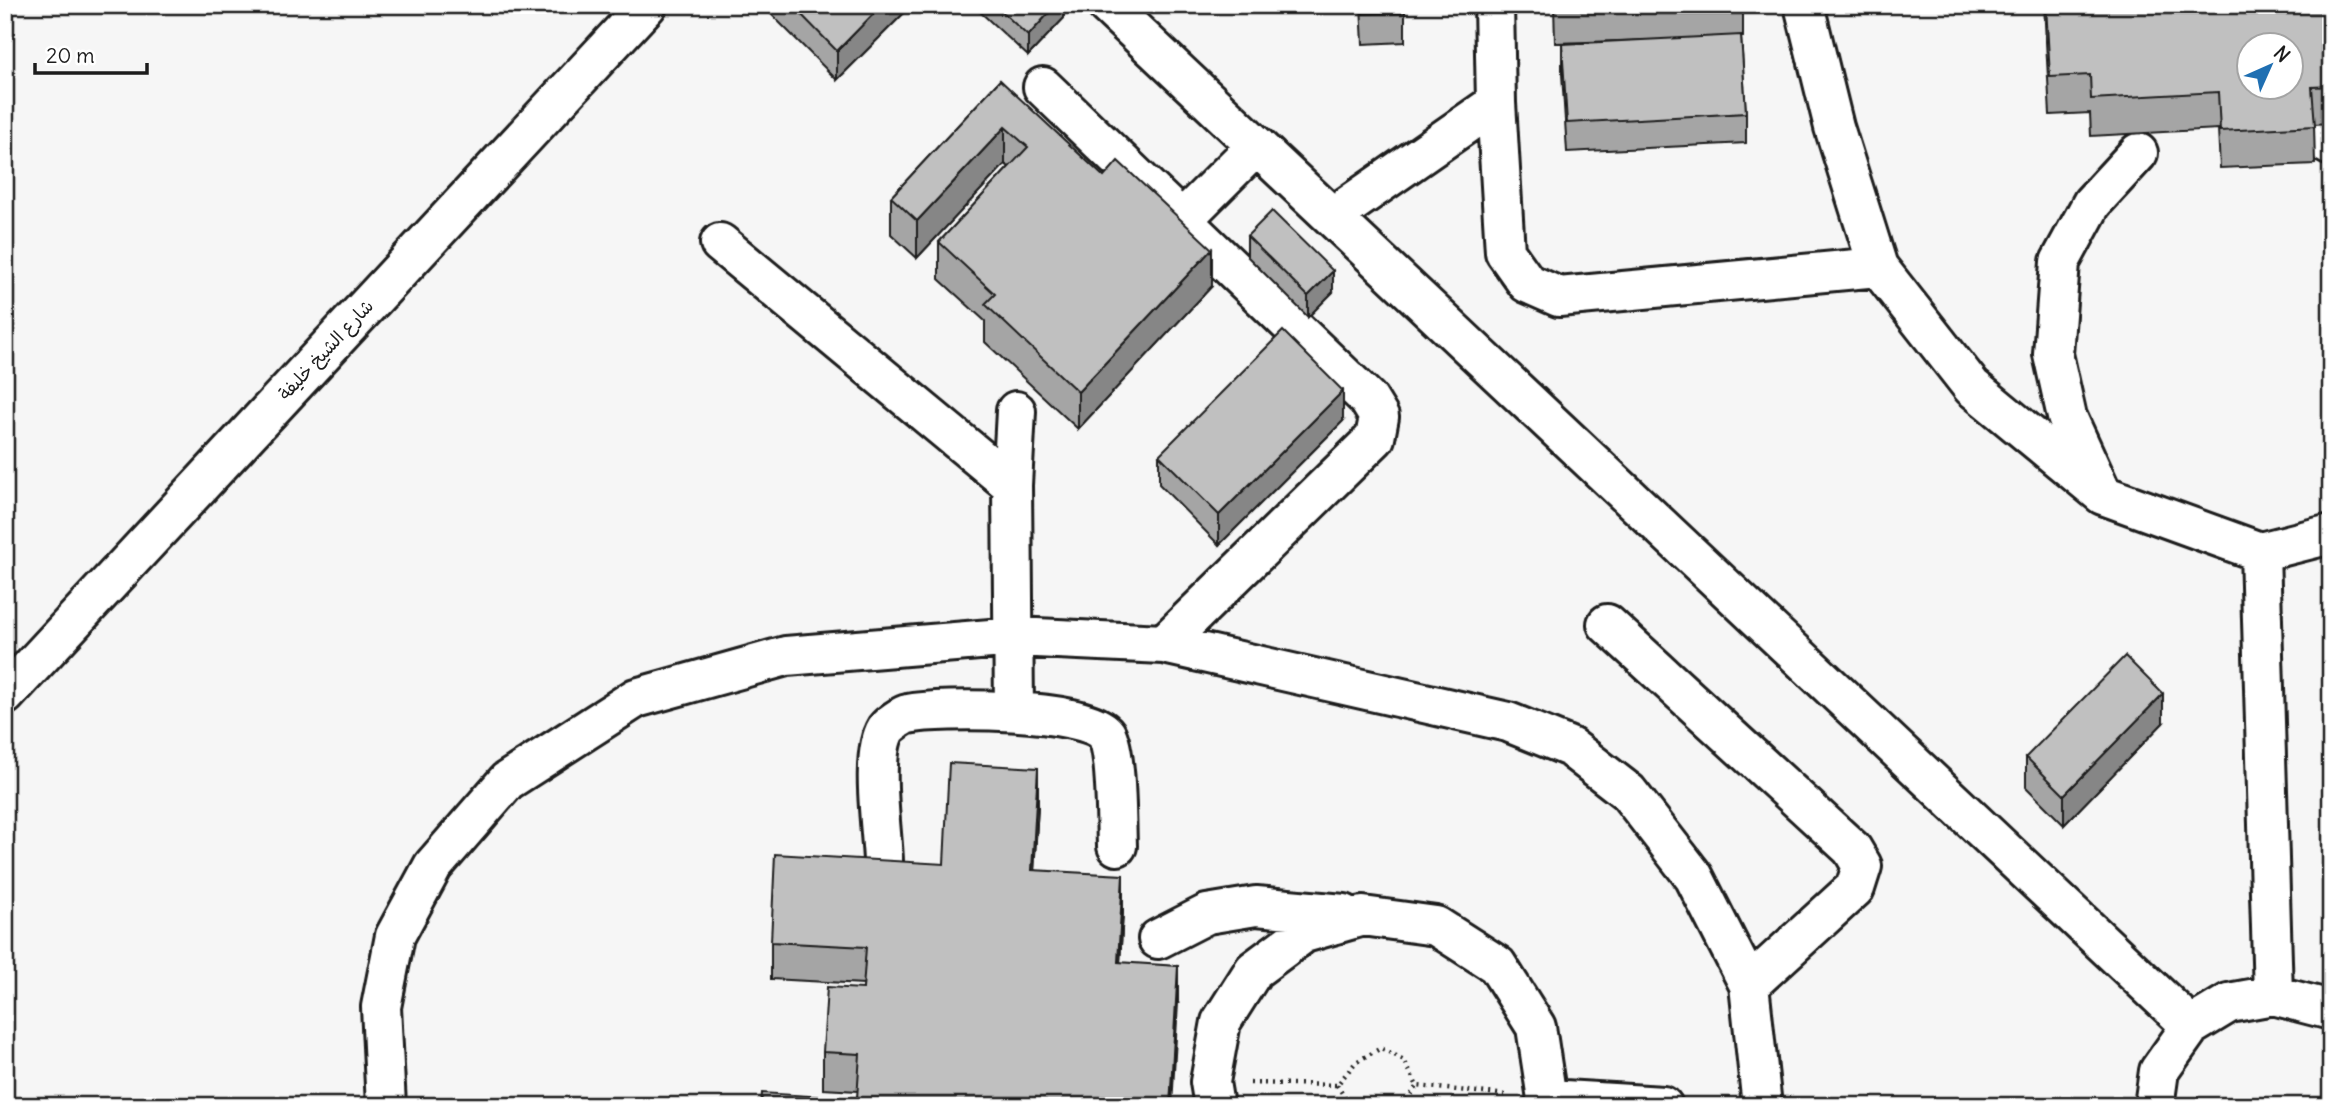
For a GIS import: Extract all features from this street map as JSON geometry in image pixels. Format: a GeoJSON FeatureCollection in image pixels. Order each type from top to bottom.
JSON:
{"type":"FeatureCollection","features":[{"type":"Feature","properties":{"kind":"street","name":"شارع الشيخ خليفة"},"geometry":{"type":"LineString","coordinates":[[5,695],[647,5]]}},
{"type":"Feature","properties":{"kind":"street"},"geometry":{"type":"LineString","coordinates":[[1107,5],[2190,1026]]}},
{"type":"Feature","properties":{"kind":"street"},"geometry":{"type":"LineString","coordinates":[[1494,5],[1496,103],[1506,252],[1527,283],[1559,297],[1878,267]]}},
{"type":"Feature","properties":{"kind":"street"},"geometry":{"type":"LineString","coordinates":[[1804,5],[1834,127],[1878,267],[1972,387],[2103,495],[2260,552],[2331,534]]}},
{"type":"Feature","properties":{"kind":"street"},"geometry":{"type":"LineString","coordinates":[[1044,87],[1367,399],[1379,417],[1375,438],[1164,644]]}},
{"type":"Feature","properties":{"kind":"street"},"geometry":{"type":"LineString","coordinates":[[1332,217],[1496,103]]}},
{"type":"Feature","properties":{"kind":"street"},"geometry":{"type":"LineString","coordinates":[[1181,221],[1256,146]]}},
{"type":"Feature","properties":{"kind":"street"},"geometry":{"type":"LineString","coordinates":[[2103,495],[2067,417],[2053,355],[2060,262],[2092,203],[2138,153]]}},
{"type":"Feature","properties":{"kind":"street"},"geometry":{"type":"LineString","coordinates":[[720,243],[1012,485]]}},
{"type":"Feature","properties":{"kind":"street"},"geometry":{"type":"LineString","coordinates":[[1014,710],[1012,485],[1016,411]]}},
{"type":"Feature","properties":{"kind":"street"},"geometry":{"type":"LineString","coordinates":[[2260,552],[2273,995]]}},
{"type":"Feature","properties":{"kind":"street"},"geometry":{"type":"LineString","coordinates":[[1607,624],[1853,849],[1862,866],[1856,888],[1749,985]]}},
{"type":"Feature","properties":{"kind":"street"},"geometry":{"type":"LineString","coordinates":[[386,1106],[381,1007],[396,936],[433,866],[507,782],[636,698],[786,656],[1015,637],[1164,644],[1508,722],[1570,747],[1628,792],[1694,877],[1749,985],[1762,1106]]}},
{"type":"Feature","properties":{"kind":"street"},"geometry":{"type":"LineString","coordinates":[[883,861],[879,755],[887,728],[906,714],[1014,710],[1089,722],[1106,734],[1112,758],[1117,846]]}},
{"type":"Feature","properties":{"kind":"street"},"geometry":{"type":"LineString","coordinates":[[1158,939],[1207,914],[1256,906],[1436,926],[1497,965],[1536,1027],[1546,1102],[1663,1106]]}},
{"type":"Feature","properties":{"kind":"street"},"geometry":{"type":"LineString","coordinates":[[1212,1094],[1222,1022],[1254,970],[1304,933],[1363,916]]}},
{"type":"Feature","properties":{"kind":"street"},"geometry":{"type":"LineString","coordinates":[[2154,1106],[2159,1071],[2190,1026],[2229,1003],[2273,995],[2331,1010]]}},
{"type":"Feature","properties":{"kind":"path"},"geometry":{"type":"LineString","coordinates":[[1212,1094],[1337,1085],[1356,1062],[1381,1048],[1404,1060],[1417,1086]]}},
{"type":"Feature","properties":{"kind":"path"},"geometry":{"type":"LineString","coordinates":[[1337,1085],[1350,1106]]}},
{"type":"Feature","properties":{"kind":"path"},"geometry":{"type":"LineString","coordinates":[[1417,1086],[1546,1102]]}},
{"type":"Feature","properties":{"kind":"path"},"geometry":{"type":"LineString","coordinates":[[1403,1106],[1417,1086]]}},
{"type":"Feature","properties":{"kind":"building"},"geometry":{"type":"Polygon","coordinates":[[[792,5],[882,5],[837,51],[792,5]]]}},
{"type":"Feature","properties":{"kind":"building"},"geometry":{"type":"Polygon","coordinates":[[[995,5],[1056,5],[1028,36],[995,5]]]}},
{"type":"Feature","properties":{"kind":"building"},"geometry":{"type":"Polygon","coordinates":[[[1362,5],[1405,5],[1405,13],[1363,14],[1362,5]]]}},
{"type":"Feature","properties":{"kind":"building"},"geometry":{"type":"Polygon","coordinates":[[[2046,5],[2331,5],[2331,86],[2312,87],[2315,126],[2220,131],[2218,92],[2091,99],[2090,75],[2050,77],[2046,5]]]}},
{"type":"Feature","properties":{"kind":"building"},"geometry":{"type":"Polygon","coordinates":[[[1741,35],[1746,113],[1567,123],[1562,44],[1741,35]]]}},
{"type":"Feature","properties":{"kind":"building"},"geometry":{"type":"Polygon","coordinates":[[[1000,80],[1104,177],[1118,161],[1212,249],[1078,392],[985,304],[995,294],[939,242],[1028,147],[1005,127],[917,221],[891,197],[1000,80]]]}},
{"type":"Feature","properties":{"kind":"building"},"geometry":{"type":"Polygon","coordinates":[[[1272,211],[1333,271],[1308,296],[1247,236],[1272,211]]]}},
{"type":"Feature","properties":{"kind":"building"},"geometry":{"type":"Polygon","coordinates":[[[1283,331],[1343,391],[1219,515],[1159,455],[1283,331]]]}},
{"type":"Feature","properties":{"kind":"building"},"geometry":{"type":"Polygon","coordinates":[[[2125,656],[2163,694],[2064,795],[2026,757],[2125,656]]]}},
{"type":"Feature","properties":{"kind":"building"},"geometry":{"type":"Polygon","coordinates":[[[949,763],[1038,768],[1032,870],[1123,875],[1118,962],[1178,966],[1170,1106],[761,1106],[762,1093],[857,1099],[860,1054],[823,1052],[827,987],[863,989],[866,947],[771,942],[775,854],[944,864],[949,763]]]}}]}
